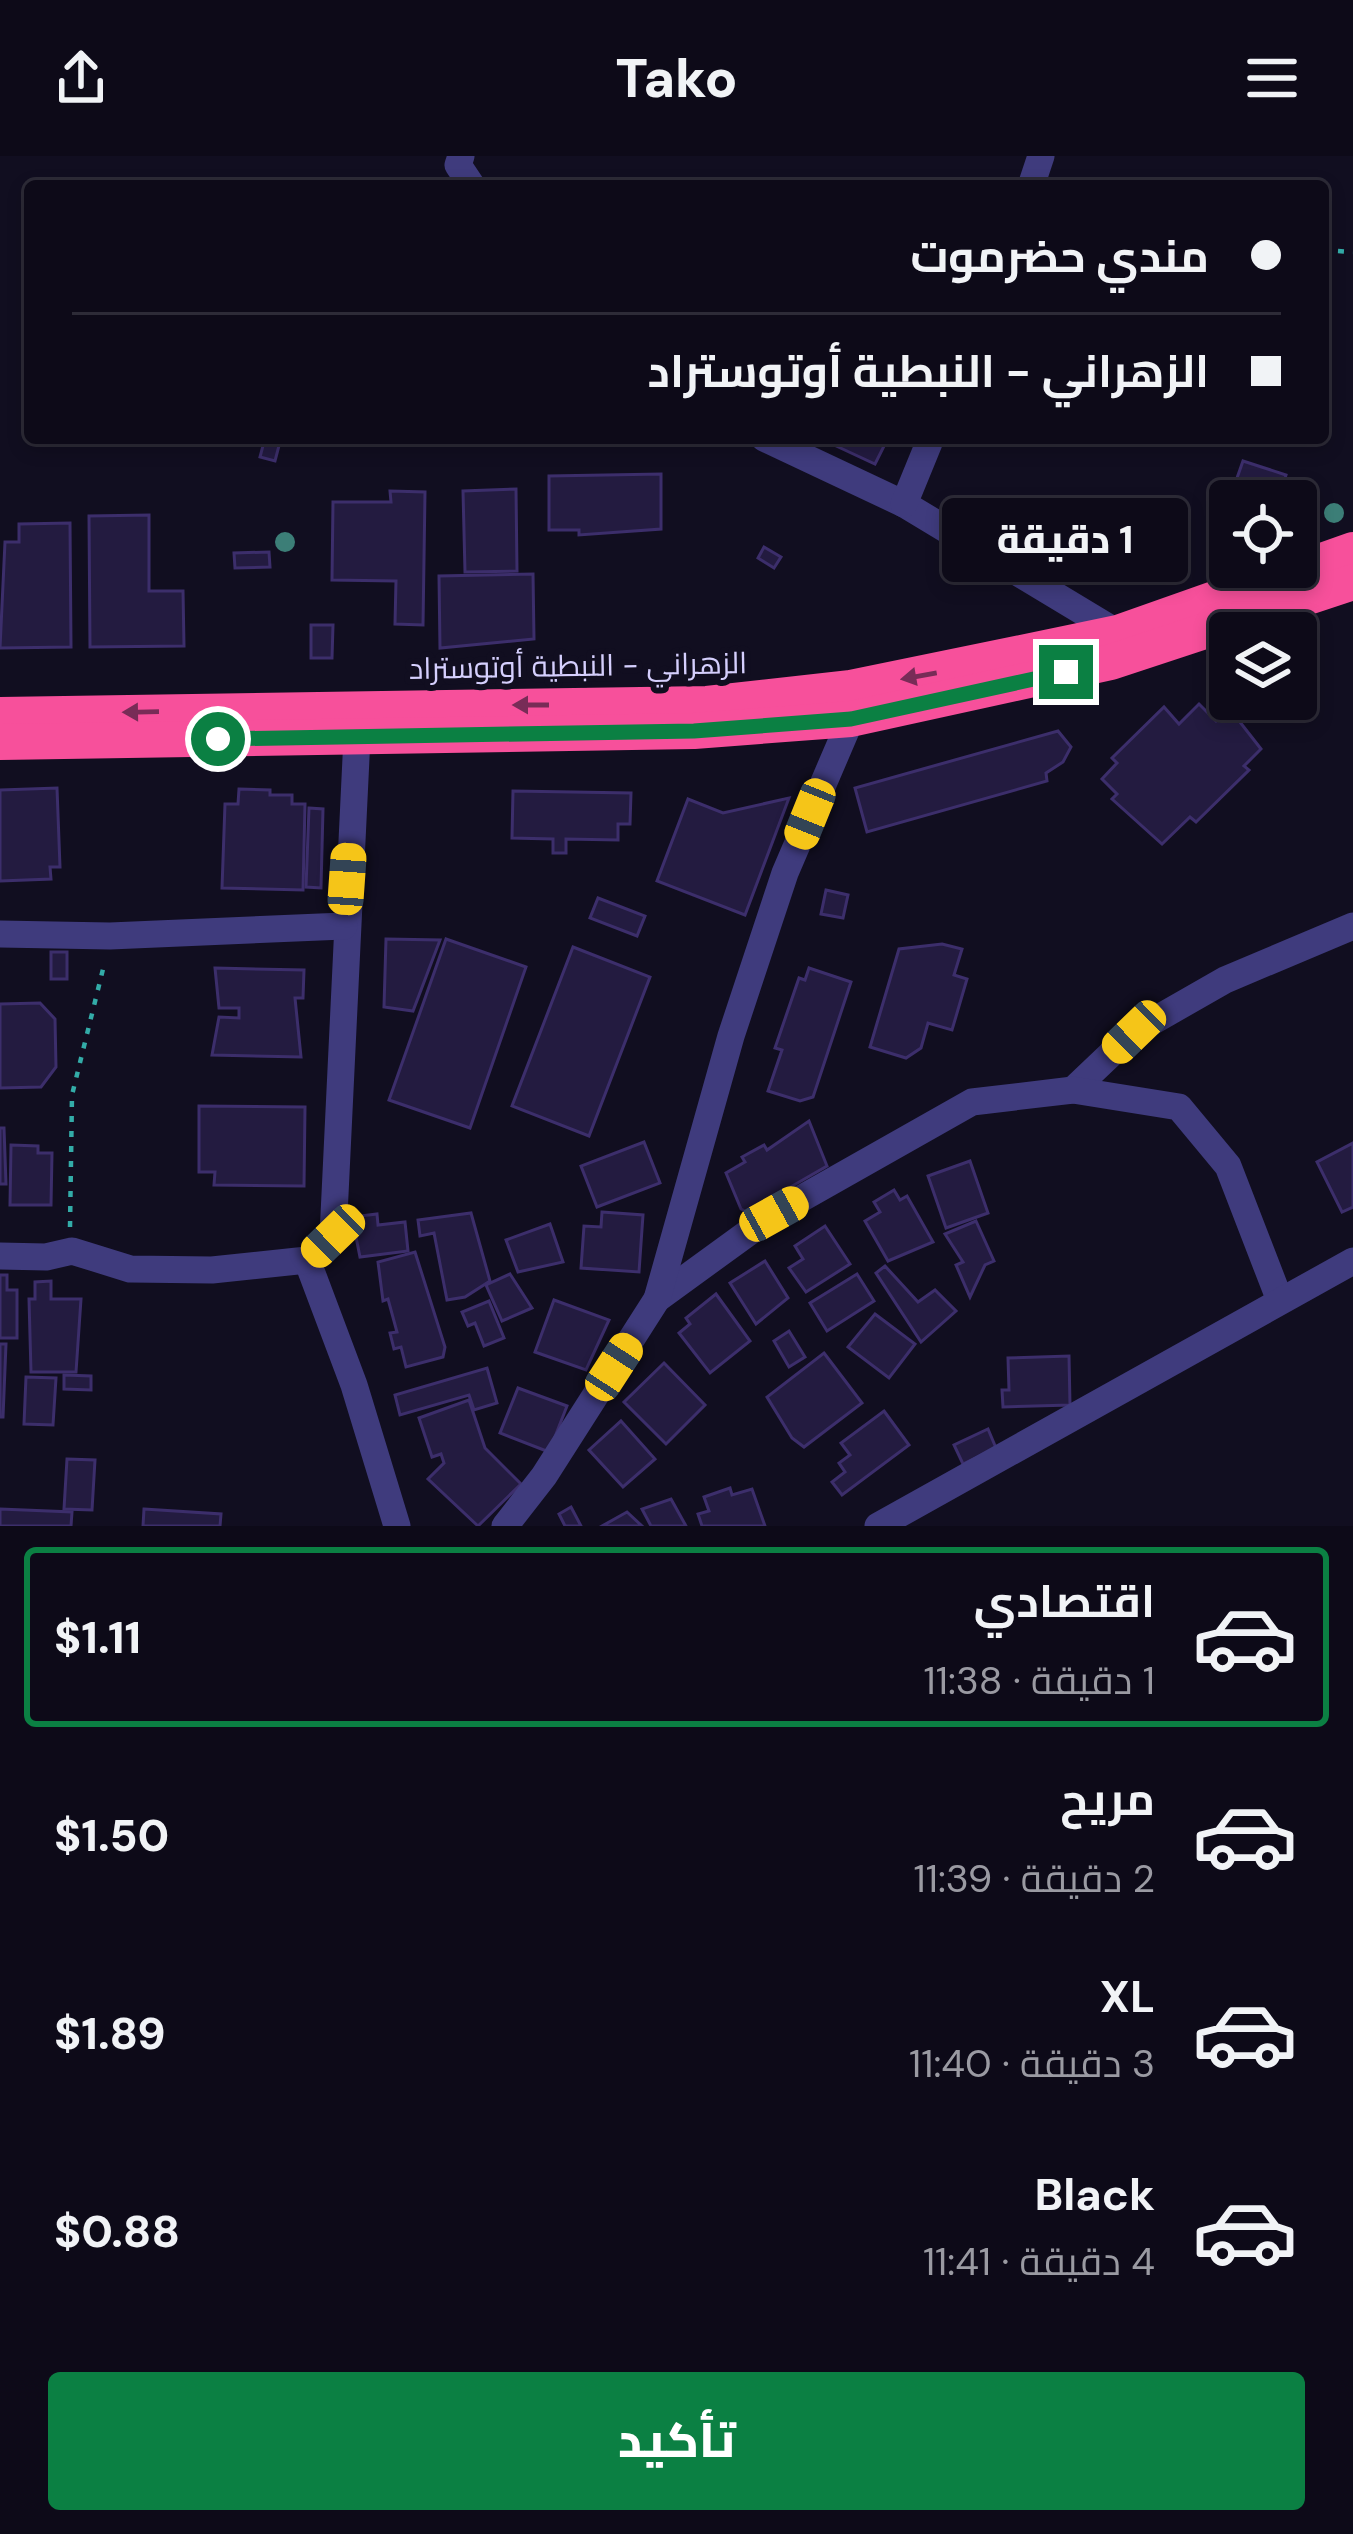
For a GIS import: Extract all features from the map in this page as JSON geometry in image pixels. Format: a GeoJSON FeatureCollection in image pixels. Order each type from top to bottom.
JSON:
{"type":"FeatureCollection","features":[{"type":"Feature","properties":{"kind":"highway","name":"الزهراني - النبطية أوتوستراد"},"geometry":{"type":"LineString","coordinates":[[0,715],[706,704],[895,680],[1118,633],[1353,550]]}},
{"type":"Feature","properties":{"kind":"highway"},"geometry":{"type":"LineString","coordinates":[[0,742],[694,731],[851,719],[1111,662],[1353,582]]}},
{"type":"Feature","properties":{"kind":"street"},"geometry":{"type":"LineString","coordinates":[[777,444],[904,504],[1118,633]]}},
{"type":"Feature","properties":{"kind":"street"},"geometry":{"type":"LineString","coordinates":[[904,504],[929,444]]}},
{"type":"Feature","properties":{"kind":"street"},"geometry":{"type":"LineString","coordinates":[[505,1526],[544,1476],[657,1299],[731,1036],[785,873],[851,719]]}},
{"type":"Feature","properties":{"kind":"street"},"geometry":{"type":"LineString","coordinates":[[0,1256],[46,1257],[71,1251],[130,1269],[212,1270],[307,1261],[333,1236],[356,737]]}},
{"type":"Feature","properties":{"kind":"street"},"geometry":{"type":"LineString","coordinates":[[0,934],[344,926]]}},
{"type":"Feature","properties":{"kind":"street"},"geometry":{"type":"LineString","coordinates":[[1073,1090],[1134,1032],[1225,980],[1353,926]]}},
{"type":"Feature","properties":{"kind":"street"},"geometry":{"type":"LineString","coordinates":[[657,1299],[774,1214],[972,1102],[1073,1090],[1178,1107],[1228,1166],[1279,1298]]}},
{"type":"Feature","properties":{"kind":"street"},"geometry":{"type":"LineString","coordinates":[[307,1261],[354,1385],[397,1526]]}},
{"type":"Feature","properties":{"kind":"street"},"geometry":{"type":"LineString","coordinates":[[878,1526],[1279,1298],[1353,1261]]}},
{"type":"Feature","properties":{"kind":"path"},"geometry":{"type":"LineString","coordinates":[[71,1251],[72,1095],[110,935]]}},
{"type":"Feature","properties":{"kind":"building"},"geometry":{"type":"Polygon","coordinates":[[[263,444],[279,444],[275,461],[260,457],[263,444]]]}},
{"type":"Feature","properties":{"kind":"building"},"geometry":{"type":"Polygon","coordinates":[[[832,444],[885,444],[875,464],[832,444]]]}},
{"type":"Feature","properties":{"kind":"building"},"geometry":{"type":"Polygon","coordinates":[[[1243,461],[1286,475],[1285,480],[1237,478],[1243,461]]]}},
{"type":"Feature","properties":{"kind":"building"},"geometry":{"type":"Polygon","coordinates":[[[661,474],[661,529],[579,535],[579,530],[549,530],[549,476],[661,474]]]}},
{"type":"Feature","properties":{"kind":"building"},"geometry":{"type":"Polygon","coordinates":[[[516,489],[517,571],[465,572],[463,491],[516,489]]]}},
{"type":"Feature","properties":{"kind":"building"},"geometry":{"type":"Polygon","coordinates":[[[390,491],[425,492],[423,625],[395,624],[396,581],[332,580],[333,502],[391,502],[390,491]]]}},
{"type":"Feature","properties":{"kind":"building"},"geometry":{"type":"Polygon","coordinates":[[[1100,498],[1110,523],[1119,520],[1127,551],[1061,568],[1048,512],[1100,498]]]}},
{"type":"Feature","properties":{"kind":"building"},"geometry":{"type":"Polygon","coordinates":[[[149,515],[149,591],[183,591],[184,646],[90,647],[89,516],[149,515]]]}},
{"type":"Feature","properties":{"kind":"building"},"geometry":{"type":"Polygon","coordinates":[[[70,523],[71,647],[0,648],[5,542],[19,542],[19,524],[70,523]]]}},
{"type":"Feature","properties":{"kind":"building"},"geometry":{"type":"Polygon","coordinates":[[[764,547],[781,557],[774,568],[758,558],[764,547]]]}},
{"type":"Feature","properties":{"kind":"building"},"geometry":{"type":"Polygon","coordinates":[[[269,552],[270,567],[235,568],[234,553],[269,552]]]}},
{"type":"Feature","properties":{"kind":"building"},"geometry":{"type":"Polygon","coordinates":[[[533,574],[534,639],[440,648],[439,576],[533,574]]]}},
{"type":"Feature","properties":{"kind":"building"},"geometry":{"type":"Polygon","coordinates":[[[311,625],[333,625],[332,658],[311,658],[311,625]]]}},
{"type":"Feature","properties":{"kind":"building"},"geometry":{"type":"Polygon","coordinates":[[[1199,704],[1209,720],[1238,720],[1261,749],[1244,766],[1249,770],[1196,822],[1190,817],[1162,844],[1112,799],[1117,794],[1102,779],[1117,763],[1112,758],[1164,707],[1179,724],[1199,704]]]}},
{"type":"Feature","properties":{"kind":"building"},"geometry":{"type":"Polygon","coordinates":[[[1058,731],[1071,747],[1063,762],[1046,773],[1047,781],[867,832],[855,788],[1058,731]]]}},
{"type":"Feature","properties":{"kind":"building"},"geometry":{"type":"Polygon","coordinates":[[[57,788],[60,867],[50,867],[51,879],[0,881],[0,790],[57,788]]]}},
{"type":"Feature","properties":{"kind":"building"},"geometry":{"type":"Polygon","coordinates":[[[239,789],[292,795],[292,804],[305,804],[303,890],[222,888],[225,804],[238,804],[239,789]]]}},
{"type":"Feature","properties":{"kind":"building"},"geometry":{"type":"Polygon","coordinates":[[[513,791],[631,793],[630,824],[618,824],[618,840],[566,839],[566,853],[553,853],[553,839],[512,838],[513,791]]]}},
{"type":"Feature","properties":{"kind":"building"},"geometry":{"type":"Polygon","coordinates":[[[789,798],[745,915],[657,881],[688,799],[723,813],[789,798]]]}},
{"type":"Feature","properties":{"kind":"building"},"geometry":{"type":"Polygon","coordinates":[[[309,808],[323,809],[321,888],[306,887],[309,808]]]}},
{"type":"Feature","properties":{"kind":"building"},"geometry":{"type":"Polygon","coordinates":[[[826,890],[848,895],[843,918],[821,914],[826,890]]]}},
{"type":"Feature","properties":{"kind":"building"},"geometry":{"type":"Polygon","coordinates":[[[598,898],[645,916],[637,936],[590,918],[598,898]]]}},
{"type":"Feature","properties":{"kind":"building"},"geometry":{"type":"Polygon","coordinates":[[[386,939],[440,940],[413,1011],[384,1007],[386,939]]]}},
{"type":"Feature","properties":{"kind":"building"},"geometry":{"type":"Polygon","coordinates":[[[446,939],[526,967],[470,1128],[389,1100],[446,939]]]}},
{"type":"Feature","properties":{"kind":"building"},"geometry":{"type":"Polygon","coordinates":[[[942,944],[962,949],[954,975],[967,979],[952,1030],[928,1023],[921,1048],[906,1058],[870,1047],[899,949],[942,944]]]}},
{"type":"Feature","properties":{"kind":"building"},"geometry":{"type":"Polygon","coordinates":[[[573,947],[650,977],[589,1136],[512,1106],[573,947]]]}},
{"type":"Feature","properties":{"kind":"building"},"geometry":{"type":"Polygon","coordinates":[[[51,952],[67,952],[67,979],[51,979],[51,952]]]}},
{"type":"Feature","properties":{"kind":"building"},"geometry":{"type":"Polygon","coordinates":[[[215,968],[304,970],[303,998],[295,998],[301,1057],[212,1055],[219,1017],[239,1018],[239,1008],[219,1008],[215,968]]]}},
{"type":"Feature","properties":{"kind":"building"},"geometry":{"type":"Polygon","coordinates":[[[809,968],[851,982],[813,1097],[800,1101],[768,1091],[782,1050],[775,1048],[799,978],[805,980],[809,968]]]}},
{"type":"Feature","properties":{"kind":"building"},"geometry":{"type":"Polygon","coordinates":[[[40,1003],[55,1019],[56,1067],[41,1087],[0,1088],[0,1004],[40,1003]]]}},
{"type":"Feature","properties":{"kind":"building"},"geometry":{"type":"Polygon","coordinates":[[[199,1106],[305,1107],[304,1186],[214,1185],[215,1172],[199,1172],[199,1106]]]}},
{"type":"Feature","properties":{"kind":"building"},"geometry":{"type":"Polygon","coordinates":[[[809,1121],[827,1166],[747,1212],[741,1209],[726,1173],[745,1162],[742,1157],[764,1145],[767,1150],[809,1121]]]}},
{"type":"Feature","properties":{"kind":"building"},"geometry":{"type":"Polygon","coordinates":[[[0,1128],[4,1128],[6,1184],[0,1184],[0,1128]]]}},
{"type":"Feature","properties":{"kind":"building"},"geometry":{"type":"Polygon","coordinates":[[[644,1142],[660,1183],[597,1207],[581,1166],[644,1142]]]}},
{"type":"Feature","properties":{"kind":"building"},"geometry":{"type":"Polygon","coordinates":[[[1353,1143],[1353,1207],[1342,1212],[1317,1162],[1353,1143]]]}},
{"type":"Feature","properties":{"kind":"building"},"geometry":{"type":"Polygon","coordinates":[[[11,1145],[38,1146],[38,1153],[52,1153],[51,1205],[10,1205],[11,1145]]]}},
{"type":"Feature","properties":{"kind":"building"},"geometry":{"type":"Polygon","coordinates":[[[970,1161],[988,1213],[946,1228],[928,1176],[970,1161]]]}},
{"type":"Feature","properties":{"kind":"building"},"geometry":{"type":"Polygon","coordinates":[[[894,1190],[900,1200],[907,1196],[933,1242],[888,1261],[865,1221],[880,1212],[874,1202],[894,1190]]]}},
{"type":"Feature","properties":{"kind":"building"},"geometry":{"type":"Polygon","coordinates":[[[602,1212],[643,1215],[639,1272],[581,1268],[584,1226],[601,1227],[602,1212]]]}},
{"type":"Feature","properties":{"kind":"building"},"geometry":{"type":"Polygon","coordinates":[[[471,1213],[490,1281],[465,1297],[447,1300],[434,1233],[420,1236],[418,1220],[471,1213]]]}},
{"type":"Feature","properties":{"kind":"building"},"geometry":{"type":"Polygon","coordinates":[[[377,1214],[378,1225],[405,1222],[408,1251],[360,1257],[352,1217],[377,1214]]]}},
{"type":"Feature","properties":{"kind":"building"},"geometry":{"type":"Polygon","coordinates":[[[976,1221],[994,1261],[985,1265],[970,1297],[956,1265],[963,1262],[945,1234],[976,1221]]]}},
{"type":"Feature","properties":{"kind":"building"},"geometry":{"type":"Polygon","coordinates":[[[550,1224],[563,1262],[518,1272],[506,1240],[550,1224]]]}},
{"type":"Feature","properties":{"kind":"building"},"geometry":{"type":"Polygon","coordinates":[[[825,1226],[850,1264],[806,1292],[789,1268],[803,1259],[795,1246],[825,1226]]]}},
{"type":"Feature","properties":{"kind":"building"},"geometry":{"type":"Polygon","coordinates":[[[415,1252],[445,1347],[443,1357],[406,1367],[401,1347],[394,1349],[390,1333],[397,1332],[388,1299],[383,1301],[378,1262],[415,1252]]]}},
{"type":"Feature","properties":{"kind":"building"},"geometry":{"type":"Polygon","coordinates":[[[765,1261],[788,1298],[756,1324],[730,1283],[765,1261]]]}},
{"type":"Feature","properties":{"kind":"building"},"geometry":{"type":"Polygon","coordinates":[[[885,1266],[918,1302],[935,1290],[956,1311],[921,1342],[876,1273],[885,1266]]]}},
{"type":"Feature","properties":{"kind":"building"},"geometry":{"type":"Polygon","coordinates":[[[510,1274],[532,1308],[502,1321],[486,1285],[510,1274]]]}},
{"type":"Feature","properties":{"kind":"building"},"geometry":{"type":"Polygon","coordinates":[[[857,1274],[874,1301],[827,1331],[810,1303],[857,1274]]]}},
{"type":"Feature","properties":{"kind":"building"},"geometry":{"type":"Polygon","coordinates":[[[0,1275],[7,1275],[7,1290],[17,1290],[17,1338],[0,1338],[0,1275]]]}},
{"type":"Feature","properties":{"kind":"building"},"geometry":{"type":"Polygon","coordinates":[[[51,1281],[51,1299],[81,1299],[76,1372],[31,1372],[29,1299],[35,1299],[35,1282],[51,1281]]]}},
{"type":"Feature","properties":{"kind":"building"},"geometry":{"type":"Polygon","coordinates":[[[716,1294],[750,1341],[710,1373],[679,1333],[690,1324],[686,1318],[716,1294]]]}},
{"type":"Feature","properties":{"kind":"building"},"geometry":{"type":"Polygon","coordinates":[[[554,1300],[609,1320],[586,1370],[535,1352],[554,1300]]]}},
{"type":"Feature","properties":{"kind":"building"},"geometry":{"type":"Polygon","coordinates":[[[489,1301],[504,1338],[484,1346],[475,1323],[468,1326],[462,1312],[489,1301]]]}},
{"type":"Feature","properties":{"kind":"building"},"geometry":{"type":"Polygon","coordinates":[[[875,1314],[915,1344],[889,1378],[848,1347],[875,1314]]]}},
{"type":"Feature","properties":{"kind":"building"},"geometry":{"type":"Polygon","coordinates":[[[789,1331],[805,1357],[789,1367],[774,1341],[789,1331]]]}},
{"type":"Feature","properties":{"kind":"building"},"geometry":{"type":"Polygon","coordinates":[[[0,1344],[6,1344],[3,1417],[0,1417],[0,1344]]]}},
{"type":"Feature","properties":{"kind":"building"},"geometry":{"type":"Polygon","coordinates":[[[824,1353],[862,1403],[804,1447],[792,1438],[767,1397],[824,1353]]]}},
{"type":"Feature","properties":{"kind":"building"},"geometry":{"type":"Polygon","coordinates":[[[1069,1356],[1070,1405],[1003,1407],[1002,1390],[1009,1390],[1008,1358],[1069,1356]]]}},
{"type":"Feature","properties":{"kind":"building"},"geometry":{"type":"Polygon","coordinates":[[[664,1363],[705,1405],[666,1444],[624,1402],[664,1363]]]}},
{"type":"Feature","properties":{"kind":"building"},"geometry":{"type":"Polygon","coordinates":[[[487,1368],[497,1403],[474,1410],[469,1395],[400,1415],[395,1395],[487,1368]]]}},
{"type":"Feature","properties":{"kind":"building"},"geometry":{"type":"Polygon","coordinates":[[[64,1375],[91,1376],[91,1390],[64,1389],[64,1375]]]}},
{"type":"Feature","properties":{"kind":"building"},"geometry":{"type":"Polygon","coordinates":[[[26,1377],[56,1378],[53,1425],[24,1424],[26,1377]]]}},
{"type":"Feature","properties":{"kind":"building"},"geometry":{"type":"Polygon","coordinates":[[[518,1388],[567,1406],[549,1452],[500,1433],[518,1388]]]}},
{"type":"Feature","properties":{"kind":"building"},"geometry":{"type":"Polygon","coordinates":[[[469,1400],[485,1448],[521,1484],[478,1526],[428,1479],[444,1463],[441,1454],[432,1457],[419,1418],[469,1400]]]}},
{"type":"Feature","properties":{"kind":"building"},"geometry":{"type":"Polygon","coordinates":[[[884,1411],[909,1445],[842,1495],[832,1482],[845,1472],[839,1463],[850,1455],[841,1443],[884,1411]]]}},
{"type":"Feature","properties":{"kind":"building"},"geometry":{"type":"Polygon","coordinates":[[[621,1421],[655,1459],[623,1487],[589,1450],[621,1421]]]}},
{"type":"Feature","properties":{"kind":"building"},"geometry":{"type":"Polygon","coordinates":[[[988,1429],[996,1448],[963,1464],[954,1445],[988,1429]]]}},
{"type":"Feature","properties":{"kind":"building"},"geometry":{"type":"Polygon","coordinates":[[[67,1459],[95,1460],[92,1510],[64,1509],[67,1459]]]}},
{"type":"Feature","properties":{"kind":"building"},"geometry":{"type":"Polygon","coordinates":[[[730,1488],[732,1495],[752,1489],[765,1526],[702,1526],[698,1514],[709,1511],[704,1497],[730,1488]]]}},
{"type":"Feature","properties":{"kind":"building"},"geometry":{"type":"Polygon","coordinates":[[[671,1499],[686,1526],[651,1526],[642,1509],[671,1499]]]}},
{"type":"Feature","properties":{"kind":"building"},"geometry":{"type":"Polygon","coordinates":[[[571,1507],[581,1526],[565,1526],[559,1514],[571,1507]]]}},
{"type":"Feature","properties":{"kind":"building"},"geometry":{"type":"Polygon","coordinates":[[[0,1509],[72,1512],[71,1526],[0,1526],[0,1509]]]}},
{"type":"Feature","properties":{"kind":"building"},"geometry":{"type":"Polygon","coordinates":[[[144,1509],[221,1514],[220,1526],[143,1526],[144,1509]]]}},
{"type":"Feature","properties":{"kind":"building"},"geometry":{"type":"Polygon","coordinates":[[[627,1512],[642,1526],[602,1526],[627,1512]]]}},
{"type":"Feature","properties":{"kind":"route"},"geometry":{"type":"LineString","coordinates":[[218,739],[694,731],[851,719],[1066,672]]}}]}
